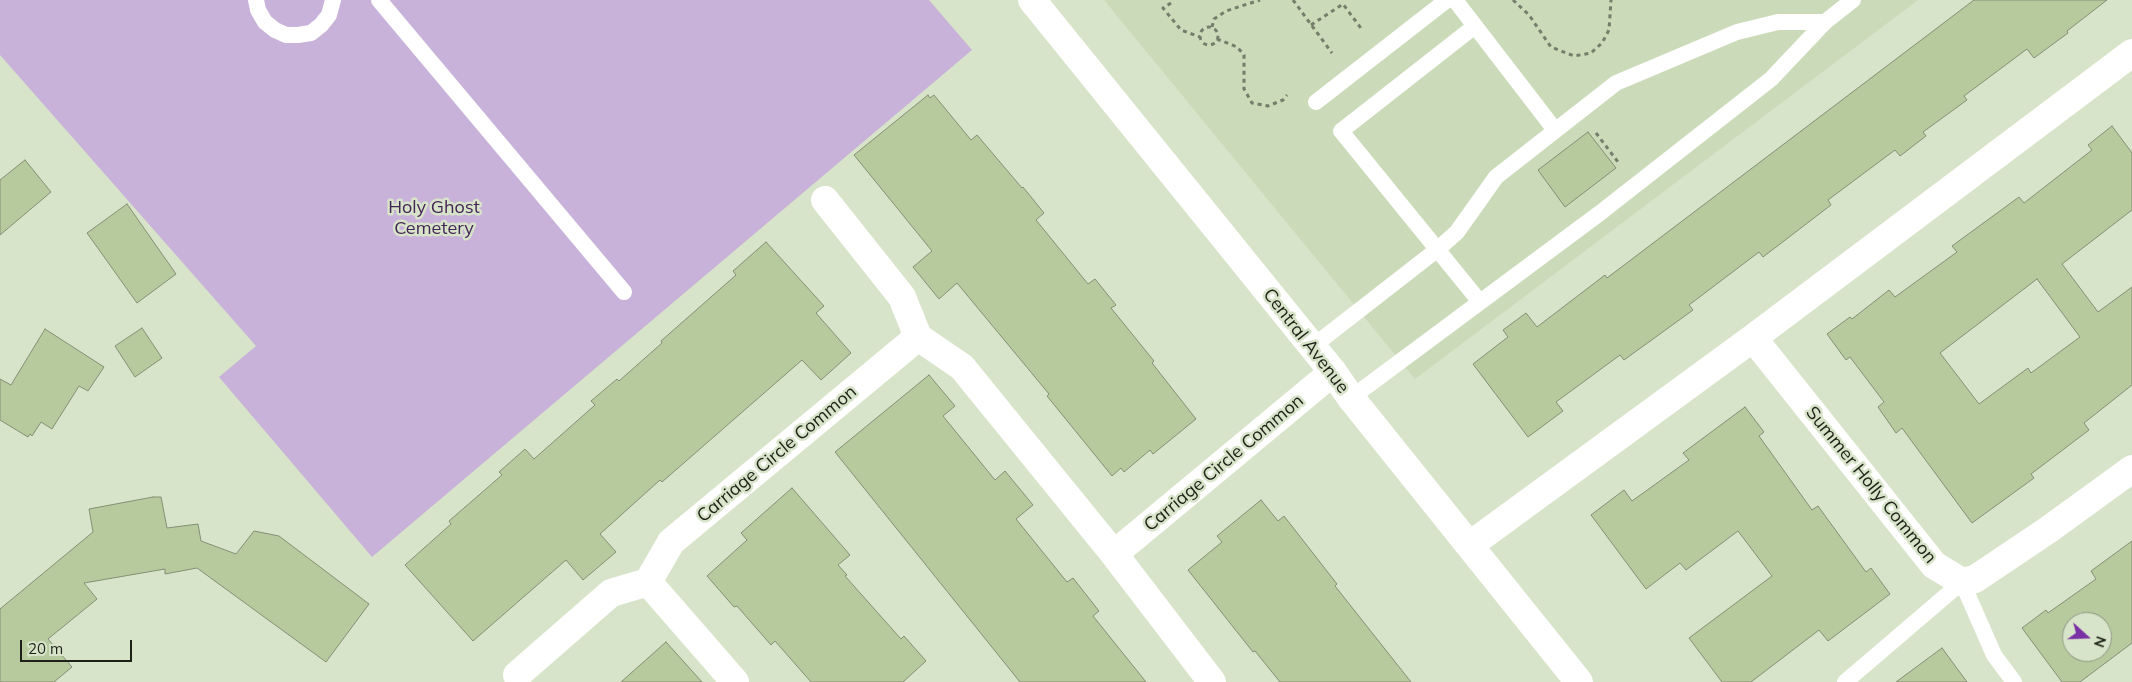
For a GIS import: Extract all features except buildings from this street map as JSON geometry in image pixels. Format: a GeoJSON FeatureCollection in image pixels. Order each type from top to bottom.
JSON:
{"type":"FeatureCollection","features":[{"type":"Feature","properties":{"kind":"street","name":"Central Avenue"},"geometry":{"type":"LineString","coordinates":[[1032,0],[1333,372],[1351,398],[1579,682]]}},
{"type":"Feature","properties":{"kind":"street"},"geometry":{"type":"LineString","coordinates":[[1470,545],[1753,338],[2132,53]]}},
{"type":"Feature","properties":{"kind":"street"},"geometry":{"type":"LineString","coordinates":[[826,200],[902,296],[918,337],[962,367],[1114,554],[1212,682]]}},
{"type":"Feature","properties":{"kind":"street","name":"Carriage Circle Common"},"geometry":{"type":"LineString","coordinates":[[648,582],[671,542],[918,337]]}},
{"type":"Feature","properties":{"kind":"street","name":"Summer Holly Common"},"geometry":{"type":"LineString","coordinates":[[1753,338],[1934,565],[1962,582]]}},
{"type":"Feature","properties":{"kind":"street","name":"Carriage Circle Common"},"geometry":{"type":"LineString","coordinates":[[1114,554],[1333,372]]}},
{"type":"Feature","properties":{"kind":"street"},"geometry":{"type":"LineString","coordinates":[[1962,582],[1975,579],[2048,530],[2132,469]]}},
{"type":"Feature","properties":{"kind":"street"},"geometry":{"type":"LineString","coordinates":[[517,675],[611,593],[648,582],[735,682]]}},
{"type":"Feature","properties":{"kind":"lane"},"geometry":{"type":"LineString","coordinates":[[256,0],[258,10],[265,22],[274,30],[286,35],[298,35],[311,32],[322,25],[329,15],[333,0]]}},
{"type":"Feature","properties":{"kind":"lane"},"geometry":{"type":"LineString","coordinates":[[379,0],[624,292]]}},
{"type":"Feature","properties":{"kind":"lane"},"geometry":{"type":"LineString","coordinates":[[1316,102],[1447,0]]}},
{"type":"Feature","properties":{"kind":"lane"},"geometry":{"type":"LineString","coordinates":[[1455,0],[1555,130]]}},
{"type":"Feature","properties":{"kind":"lane"},"geometry":{"type":"LineString","coordinates":[[1351,398],[1600,213],[1770,80],[1825,22],[1853,0]]}},
{"type":"Feature","properties":{"kind":"lane"},"geometry":{"type":"LineString","coordinates":[[1312,347],[1438,249],[1457,232],[1496,177],[1616,83],[1736,32],[1778,22],[1825,22]]}},
{"type":"Feature","properties":{"kind":"lane"},"geometry":{"type":"LineString","coordinates":[[1475,26],[1341,131],[1480,302]]}},
{"type":"Feature","properties":{"kind":"lane"},"geometry":{"type":"LineString","coordinates":[[1844,682],[1962,582],[1994,655],[2014,682]]}},
{"type":"Feature","properties":{"kind":"path"},"geometry":{"type":"LineString","coordinates":[[1212,27],[1214,19],[1226,12],[1260,0]]}},
{"type":"Feature","properties":{"kind":"path"},"geometry":{"type":"LineString","coordinates":[[1293,0],[1335,58]]}},
{"type":"Feature","properties":{"kind":"path"},"geometry":{"type":"LineString","coordinates":[[1513,0],[1528,15],[1551,47],[1574,56],[1591,53],[1602,43],[1609,30],[1611,0]]}},
{"type":"Feature","properties":{"kind":"path"},"geometry":{"type":"LineString","coordinates":[[1171,3],[1163,8],[1182,30],[1200,37],[1203,42],[1208,44],[1217,40],[1218,34],[1212,27]]}},
{"type":"Feature","properties":{"kind":"path"},"geometry":{"type":"LineString","coordinates":[[1311,25],[1344,4],[1366,35]]}},
{"type":"Feature","properties":{"kind":"path"},"geometry":{"type":"LineString","coordinates":[[1200,37],[1203,29],[1212,27]]}},
{"type":"Feature","properties":{"kind":"path"},"geometry":{"type":"LineString","coordinates":[[1217,40],[1237,47],[1244,55],[1244,89],[1252,103],[1268,106],[1283,100],[1292,90]]}},
{"type":"Feature","properties":{"kind":"shaded area"},"geometry":{"type":"Polygon","coordinates":[[[1104,0],[1918,0],[1415,379],[1104,0]]]}},
{"type":"Feature","properties":{"kind":"green space","name":"Holy Ghost Cemetery"},"geometry":{"type":"Polygon","coordinates":[[[0,0],[929,0],[972,50],[372,557],[219,377],[256,346],[0,55],[0,0]]]}}]}
